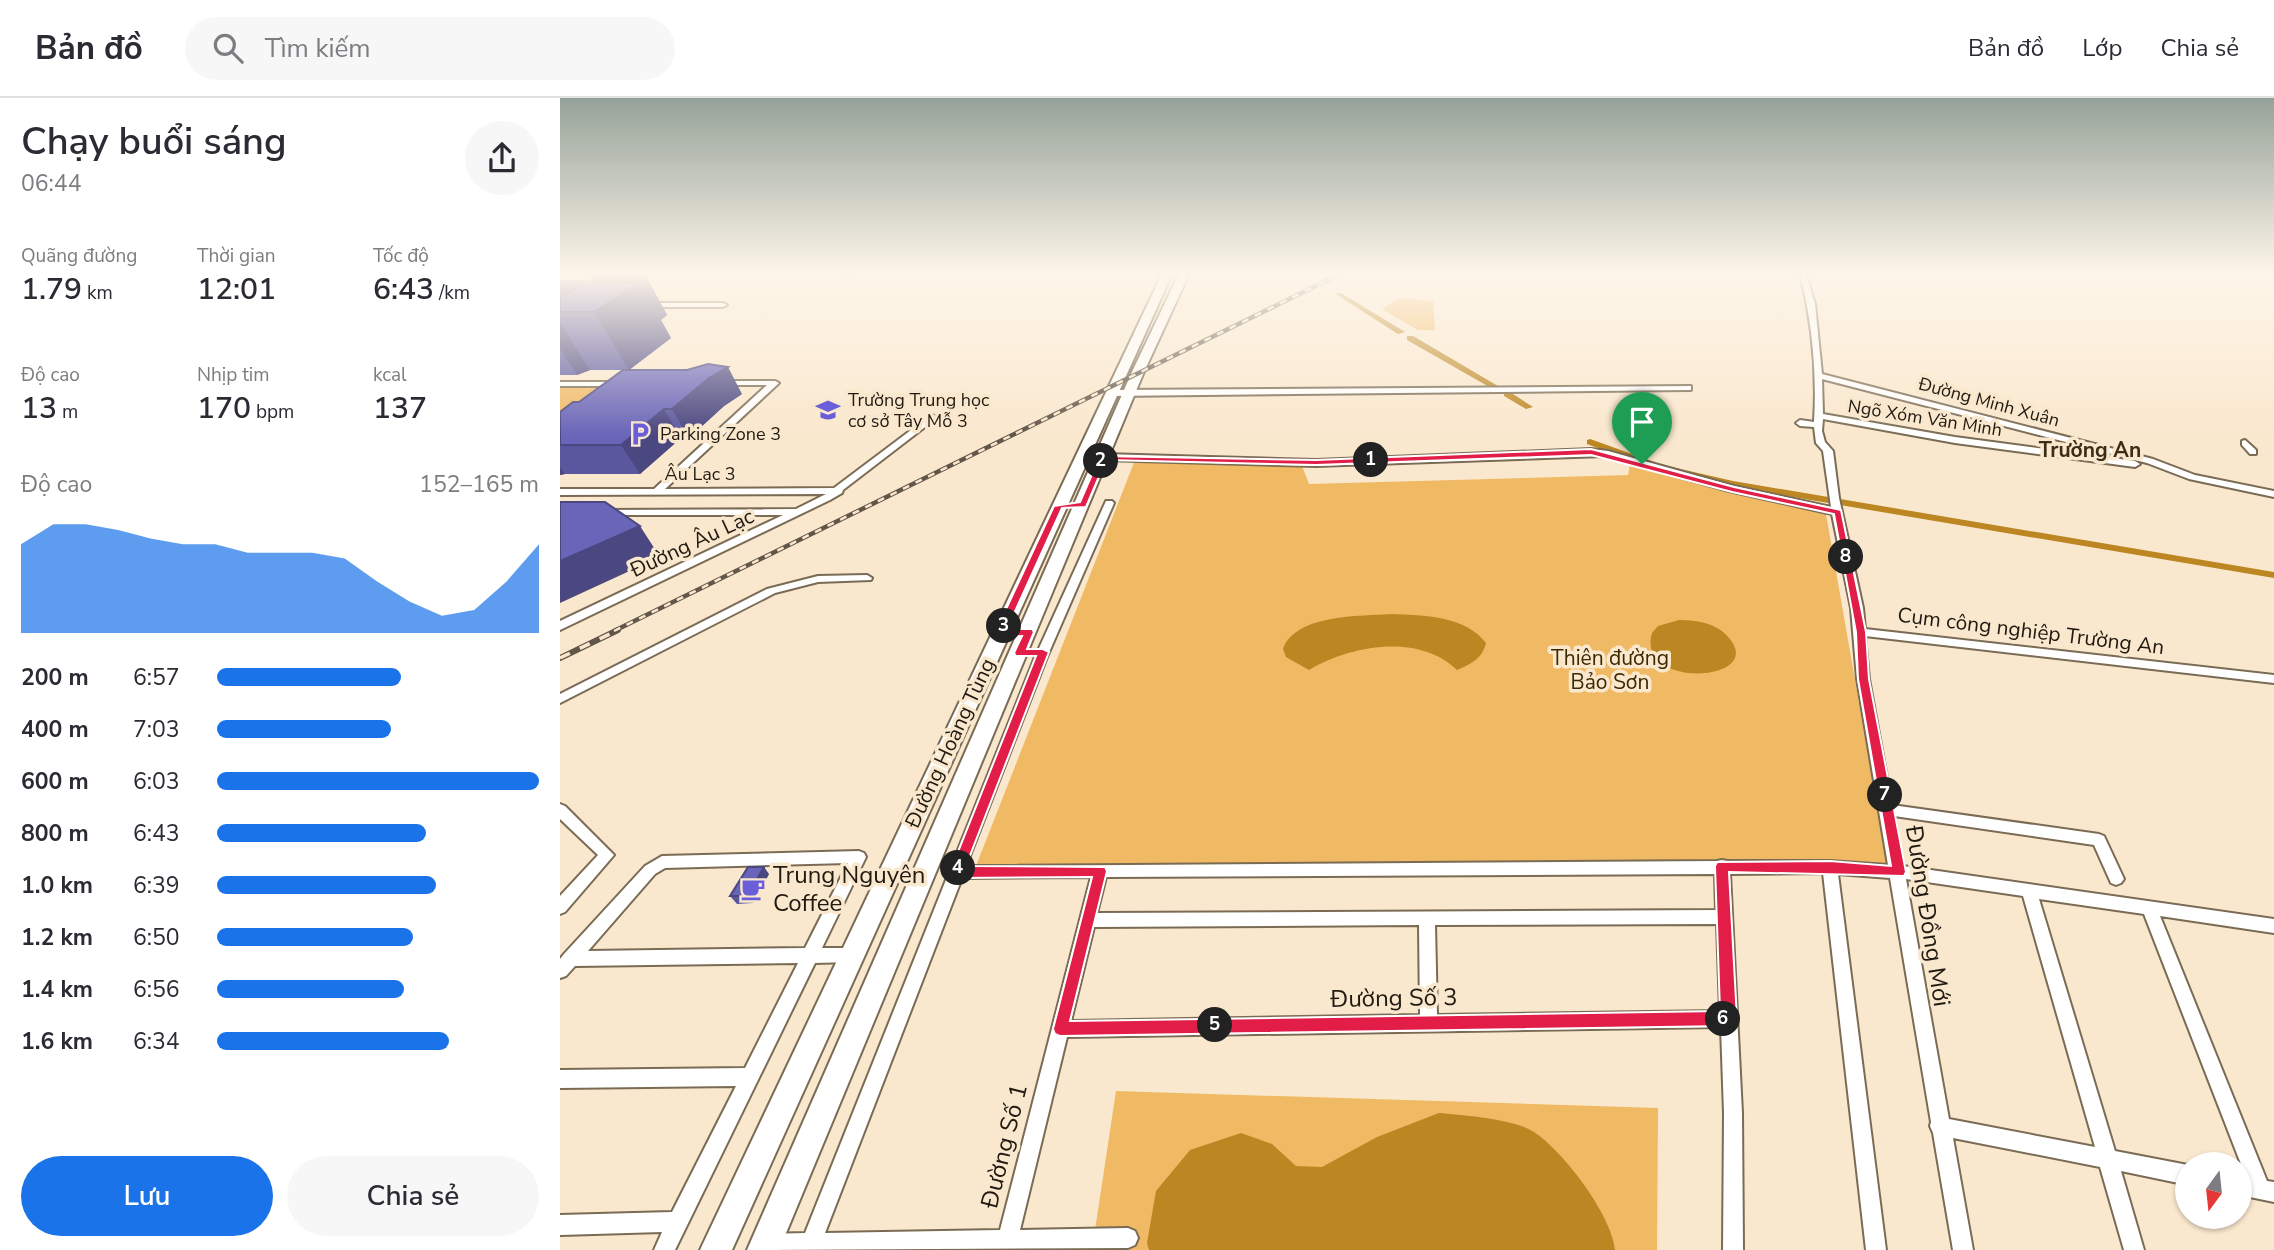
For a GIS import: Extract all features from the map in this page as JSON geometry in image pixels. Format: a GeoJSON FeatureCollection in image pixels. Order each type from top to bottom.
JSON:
{"type":"FeatureCollection","features":[{"type":"Feature","properties":{"kind":"main road","name":"Đường Hoàng Tùng"},"geometry":{"type":"LineString","coordinates":[[716,1250],[1142,328]]}},
{"type":"Feature","properties":{"kind":"main road","name":"Đường Hoàng Tùng"},"geometry":{"type":"LineString","coordinates":[[765,1247],[1030,646],[1083,505],[1160,328]]}},
{"type":"Feature","properties":{"kind":"main road"},"geometry":{"type":"LineString","coordinates":[[1059,506],[1083,505]]}},
{"type":"Feature","properties":{"kind":"main road"},"geometry":{"type":"LineString","coordinates":[[1000,633],[1030,646]]}},
{"type":"Feature","properties":{"kind":"street","name":"Đường Đồng Mới"},"geometry":{"type":"LineString","coordinates":[[1813,328],[1821,443],[1828,451],[1836,507],[1861,632],[1863,679],[1899,872],[1939,1126],[1963,1250]]}},
{"type":"Feature","properties":{"kind":"street","name":"Đường Minh Xuân"},"geometry":{"type":"LineString","coordinates":[[1818,375],[2079,442],[2192,477],[2274,494]]}},
{"type":"Feature","properties":{"kind":"street"},"geometry":{"type":"LineString","coordinates":[[656,492],[775,383],[714,383]]}},
{"type":"Feature","properties":{"kind":"street"},"geometry":{"type":"LineString","coordinates":[[560,384],[635,384]]}},
{"type":"Feature","properties":{"kind":"street"},"geometry":{"type":"LineString","coordinates":[[1112,393],[1688,388]]}},
{"type":"Feature","properties":{"kind":"street","name":"Đường Âu Lạc"},"geometry":{"type":"LineString","coordinates":[[560,626],[803,512],[840,491],[934,417]]}},
{"type":"Feature","properties":{"kind":"street","name":"Ngõ Xóm Văn Minh"},"geometry":{"type":"LineString","coordinates":[[1800,423],[1818,421],[2152,466]]}},
{"type":"Feature","properties":{"kind":"street"},"geometry":{"type":"LineString","coordinates":[[1103,457],[1316,463],[1591,452],[1644,461],[1732,489],[1836,507]]}},
{"type":"Feature","properties":{"kind":"street","name":"Âu Lạc 3"},"geometry":{"type":"LineString","coordinates":[[560,492],[840,491]]}},
{"type":"Feature","properties":{"kind":"street"},"geometry":{"type":"LineString","coordinates":[[809,1247],[957,872],[1030,646],[1109,503]]}},
{"type":"Feature","properties":{"kind":"street","name":"Âu Lạc 3"},"geometry":{"type":"LineString","coordinates":[[587,512],[803,512]]}},
{"type":"Feature","properties":{"kind":"street"},"geometry":{"type":"LineString","coordinates":[[560,699],[771,591],[818,579],[867,578]]}},
{"type":"Feature","properties":{"kind":"street","name":"Cụm công nghiệp Trường An"},"geometry":{"type":"LineString","coordinates":[[1861,632],[2274,679]]}},
{"type":"Feature","properties":{"kind":"street"},"geometry":{"type":"LineString","coordinates":[[560,810],[607,855],[560,907]]}},
{"type":"Feature","properties":{"kind":"street"},"geometry":{"type":"LineString","coordinates":[[1888,810],[2099,841],[2116,879]]}},
{"type":"Feature","properties":{"kind":"street"},"geometry":{"type":"LineString","coordinates":[[565,965],[650,870],[662,862],[859,857],[664,1250]]}},
{"type":"Feature","properties":{"kind":"street"},"geometry":{"type":"LineString","coordinates":[[1722,866],[1733,1113],[1733,1250]]}},
{"type":"Feature","properties":{"kind":"street"},"geometry":{"type":"LineString","coordinates":[[957,872],[1830,867],[1899,872],[2030,893],[2274,926]]}},
{"type":"Feature","properties":{"kind":"street"},"geometry":{"type":"LineString","coordinates":[[1830,867],[1876,1250]]}},
{"type":"Feature","properties":{"kind":"street","name":"Đường Số 1"},"geometry":{"type":"LineString","coordinates":[[765,1247],[1007,1244],[1100,871]]}},
{"type":"Feature","properties":{"kind":"street"},"geometry":{"type":"LineString","coordinates":[[2030,893],[2134,1250]]}},
{"type":"Feature","properties":{"kind":"street"},"geometry":{"type":"LineString","coordinates":[[2150,910],[2267,1191]]}},
{"type":"Feature","properties":{"kind":"street"},"geometry":{"type":"LineString","coordinates":[[1427,917],[1429,1022]]}},
{"type":"Feature","properties":{"kind":"street"},"geometry":{"type":"LineString","coordinates":[[1088,920],[1724,917]]}},
{"type":"Feature","properties":{"kind":"street"},"geometry":{"type":"LineString","coordinates":[[565,965],[852,955]]}},
{"type":"Feature","properties":{"kind":"street","name":"Đường Số 3"},"geometry":{"type":"LineString","coordinates":[[1060,1029],[1729,1019]]}},
{"type":"Feature","properties":{"kind":"street"},"geometry":{"type":"LineString","coordinates":[[560,1079],[750,1077]]}},
{"type":"Feature","properties":{"kind":"street"},"geometry":{"type":"LineString","coordinates":[[1939,1126],[2175,1173]]}},
{"type":"Feature","properties":{"kind":"street"},"geometry":{"type":"LineString","coordinates":[[560,1225],[677,1222]]}},
{"type":"Feature","properties":{"kind":"street"},"geometry":{"type":"LineString","coordinates":[[1007,1244],[1128,1238]]}},
{"type":"Feature","properties":{"kind":"green space"},"geometry":{"type":"Polygon","coordinates":[[[1414,328],[1435,328],[1435,330],[1414,328]]]}},
{"type":"Feature","properties":{"kind":"green space"},"geometry":{"type":"Polygon","coordinates":[[[560,387],[640,387],[560,424],[560,387]]]}},
{"type":"Feature","properties":{"kind":"green space","name":"Thiên đường Bảo Sơn"},"geometry":{"type":"Polygon","coordinates":[[[1135,460],[1302,466],[1309,484],[1628,475],[1630,464],[1725,492],[1826,514],[1887,863],[976,866],[1135,460]]]}},
{"type":"Feature","properties":{"kind":"green space"},"geometry":{"type":"Polygon","coordinates":[[[1116,1091],[1658,1108],[1657,1250],[1092,1250],[1116,1091]]]}},
{"type":"Feature","properties":{"kind":"shaded area"},"geometry":{"type":"Polygon","coordinates":[[[1392,614],[1430,616],[1456,622],[1477,634],[1486,643],[1484,649],[1475,660],[1457,670],[1441,658],[1424,651],[1384,647],[1344,654],[1309,670],[1286,657],[1283,649],[1290,638],[1301,629],[1315,623],[1347,617],[1392,614]]]}},
{"type":"Feature","properties":{"kind":"shaded area"},"geometry":{"type":"Polygon","coordinates":[[[1679,620],[1706,623],[1724,633],[1736,653],[1731,664],[1717,671],[1698,673],[1679,671],[1662,664],[1652,651],[1652,633],[1658,626],[1679,620]]]}},
{"type":"Feature","properties":{"kind":"shaded area"},"geometry":{"type":"Polygon","coordinates":[[[1439,1113],[1488,1118],[1514,1124],[1534,1132],[1546,1141],[1572,1168],[1596,1202],[1612,1236],[1615,1250],[1149,1250],[1147,1243],[1156,1191],[1190,1150],[1241,1133],[1272,1144],[1296,1166],[1322,1167],[1377,1137],[1439,1113]]]}},
{"type":"Feature","properties":{"kind":"building"},"geometry":{"type":"Polygon","coordinates":[[[708,364],[728,367],[709,378],[672,409],[664,409],[621,445],[560,445],[560,412],[573,402],[579,402],[623,370],[687,370],[708,364]]]}},
{"type":"Feature","properties":{"kind":"building"},"geometry":{"type":"Polygon","coordinates":[[[560,502],[605,502],[640,526],[560,561],[560,502]]]}},
{"type":"Feature","properties":{"kind":"building"},"geometry":{"type":"Polygon","coordinates":[[[748,867],[764,867],[747,896],[730,896],[748,867]]]}},
{"type":"Feature","properties":{"kind":"waterway"},"geometry":{"type":"LineString","coordinates":[[1394,328],[1401,332]]}},
{"type":"Feature","properties":{"kind":"waterway"},"geometry":{"type":"LineString","coordinates":[[1410,338],[1494,386]]}},
{"type":"Feature","properties":{"kind":"waterway"},"geometry":{"type":"LineString","coordinates":[[1507,394],[1529,407]]}},
{"type":"Feature","properties":{"kind":"waterway"},"geometry":{"type":"LineString","coordinates":[[1590,442],[1660,467],[1733,484],[2274,575]]}},
{"type":"Feature","properties":{"kind":"railway"},"geometry":{"type":"LineString","coordinates":[[614,631],[1231,328]]}},
{"type":"Feature","properties":{"kind":"railway"},"geometry":{"type":"LineString","coordinates":[[560,658],[618,630]]}},
{"type":"Feature","properties":{"kind":"place","name":"Trường Trung học cơ sở Tây Mỗ 3"},"geometry":{"type":"Point","coordinates":[828,410]}},
{"type":"Feature","properties":{"kind":"place","name":"Parking Zone 3"},"geometry":{"type":"Point","coordinates":[640,434]}},
{"type":"Feature","properties":{"kind":"place","name":"Trung Nguyên Coffee"},"geometry":{"type":"Point","coordinates":[753,889]}},
{"type":"Feature","properties":{"kind":"district","name":"Trường An"},"geometry":{"type":"Point","coordinates":[2090,450]}},
{"type":"Feature","properties":{"kind":"route"},"geometry":{"type":"LineString","coordinates":[[1591,452],[1605,453],[1642,464],[1732,489],[1838,512],[1861,632],[1863,679],[1899,872],[1830,867],[1722,866],[1729,1019],[1318,1023],[1060,1029],[1100,871],[957,872],[1043,652],[1020,653],[1029,632],[1000,633],[1059,506],[1083,505],[1103,457],[1316,463],[1591,452]]}}]}
